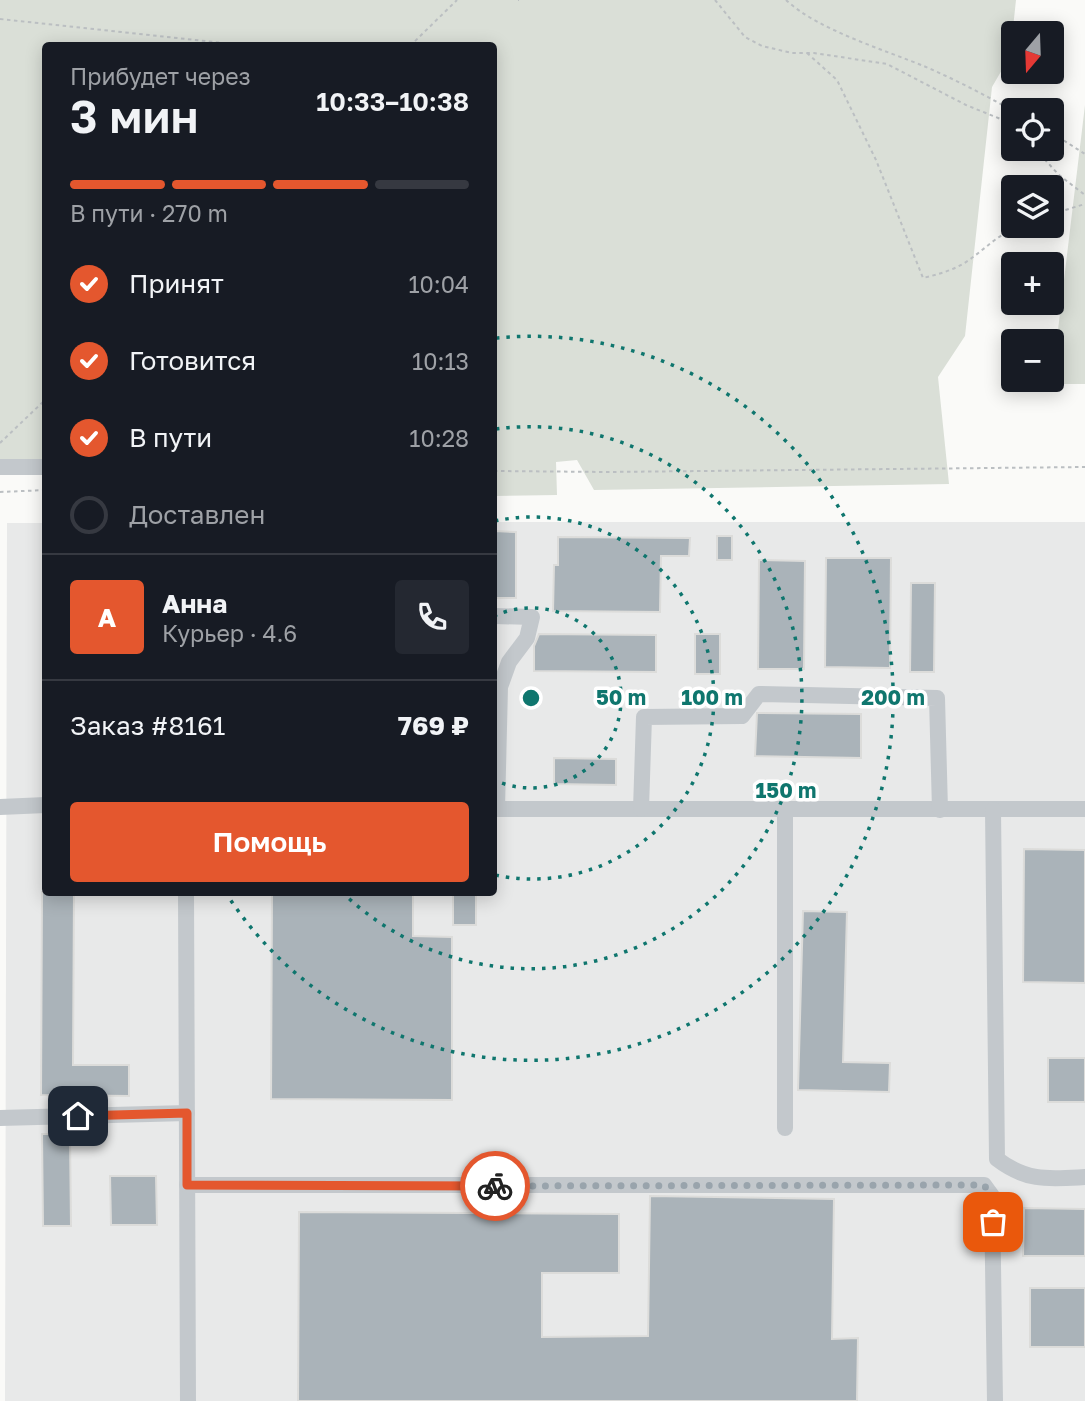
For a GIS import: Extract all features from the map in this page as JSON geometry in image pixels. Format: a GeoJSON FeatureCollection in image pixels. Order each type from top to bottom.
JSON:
{"type":"FeatureCollection","features":[{"type":"Feature","properties":{"kind":"street"},"geometry":{"type":"LineString","coordinates":[[0,467],[42,467]]}},
{"type":"Feature","properties":{"kind":"street"},"geometry":{"type":"LineString","coordinates":[[497,616],[532,617],[527,638],[509,662],[500,687],[497,760]]}},
{"type":"Feature","properties":{"kind":"street"},"geometry":{"type":"LineString","coordinates":[[642,809],[644,717],[742,716],[759,694],[937,698],[940,810]]}},
{"type":"Feature","properties":{"kind":"street"},"geometry":{"type":"LineString","coordinates":[[0,807],[42,805]]}},
{"type":"Feature","properties":{"kind":"street"},"geometry":{"type":"LineString","coordinates":[[497,809],[1085,809]]}},
{"type":"Feature","properties":{"kind":"street"},"geometry":{"type":"LineString","coordinates":[[785,809],[785,1128]]}},
{"type":"Feature","properties":{"kind":"street"},"geometry":{"type":"LineString","coordinates":[[993,810],[997,1159],[1014,1172],[1042,1180],[1085,1177]]}},
{"type":"Feature","properties":{"kind":"street"},"geometry":{"type":"LineString","coordinates":[[186,896],[188,1401]]}},
{"type":"Feature","properties":{"kind":"street"},"geometry":{"type":"LineString","coordinates":[[0,1118],[187,1113]]}},
{"type":"Feature","properties":{"kind":"street"},"geometry":{"type":"LineString","coordinates":[[187,1185],[984,1185],[992,1196],[995,1401]]}},
{"type":"Feature","properties":{"kind":"path"},"geometry":{"type":"LineString","coordinates":[[414,42],[457,0]]}},
{"type":"Feature","properties":{"kind":"path"},"geometry":{"type":"LineString","coordinates":[[715,0],[745,37],[762,46],[792,53],[887,64],[966,105],[1001,118]]}},
{"type":"Feature","properties":{"kind":"path"},"geometry":{"type":"LineString","coordinates":[[786,0],[796,10],[866,44],[928,68],[1001,105]]}},
{"type":"Feature","properties":{"kind":"path"},"geometry":{"type":"LineString","coordinates":[[0,19],[214,42]]}},
{"type":"Feature","properties":{"kind":"path"},"geometry":{"type":"LineString","coordinates":[[807,53],[837,80],[876,160],[923,278],[952,270],[1001,235]]}},
{"type":"Feature","properties":{"kind":"path"},"geometry":{"type":"LineString","coordinates":[[1064,141],[1085,154]]}},
{"type":"Feature","properties":{"kind":"path"},"geometry":{"type":"LineString","coordinates":[[1046,161],[1085,195]]}},
{"type":"Feature","properties":{"kind":"path"},"geometry":{"type":"LineString","coordinates":[[1064,210],[1085,204]]}},
{"type":"Feature","properties":{"kind":"path"},"geometry":{"type":"LineString","coordinates":[[0,443],[42,403]]}},
{"type":"Feature","properties":{"kind":"path"},"geometry":{"type":"LineString","coordinates":[[497,471],[1085,467]]}},
{"type":"Feature","properties":{"kind":"path"},"geometry":{"type":"LineString","coordinates":[[0,492],[42,490]]}},
{"type":"Feature","properties":{"kind":"shaded area"},"geometry":{"type":"Polygon","coordinates":[[[0,0],[1016,0],[1014,21],[1001,21],[1001,72],[992,87],[965,336],[938,377],[949,484],[594,490],[577,460],[556,462],[557,495],[497,496],[497,42],[42,42],[42,462],[0,464],[0,0]]]}},
{"type":"Feature","properties":{"kind":"shaded area"},"geometry":{"type":"Polygon","coordinates":[[[1085,105],[1085,384],[1064,384],[1064,329],[1058,329],[1060,315],[1064,315],[1064,280],[1085,105]]]}},
{"type":"Feature","properties":{"kind":"shaded area"},"geometry":{"type":"Polygon","coordinates":[[[497,522],[1085,522],[1085,1401],[5,1401],[7,523],[42,523],[42,896],[497,896],[497,522]]]}},
{"type":"Feature","properties":{"kind":"building"},"geometry":{"type":"Polygon","coordinates":[[[497,531],[516,532],[516,598],[497,598],[497,531]]]}},
{"type":"Feature","properties":{"kind":"building"},"geometry":{"type":"Polygon","coordinates":[[[717,536],[732,536],[732,560],[717,560],[717,536]]]}},
{"type":"Feature","properties":{"kind":"building"},"geometry":{"type":"Polygon","coordinates":[[[558,537],[690,538],[689,556],[661,556],[660,612],[553,611],[554,565],[558,565],[558,537]]]}},
{"type":"Feature","properties":{"kind":"building"},"geometry":{"type":"Polygon","coordinates":[[[826,558],[891,558],[890,668],[825,667],[826,558]]]}},
{"type":"Feature","properties":{"kind":"building"},"geometry":{"type":"Polygon","coordinates":[[[759,560],[805,561],[804,669],[758,669],[759,560]]]}},
{"type":"Feature","properties":{"kind":"building"},"geometry":{"type":"Polygon","coordinates":[[[911,583],[935,583],[934,672],[910,672],[911,583]]]}},
{"type":"Feature","properties":{"kind":"building"},"geometry":{"type":"Polygon","coordinates":[[[539,634],[656,635],[656,672],[534,671],[534,646],[539,634]]]}},
{"type":"Feature","properties":{"kind":"building"},"geometry":{"type":"Polygon","coordinates":[[[695,634],[720,634],[720,674],[695,674],[695,634]]]}},
{"type":"Feature","properties":{"kind":"building"},"geometry":{"type":"Polygon","coordinates":[[[757,713],[861,714],[861,758],[755,756],[757,713]]]}},
{"type":"Feature","properties":{"kind":"building"},"geometry":{"type":"Polygon","coordinates":[[[554,758],[616,759],[616,785],[554,784],[554,758]]]}},
{"type":"Feature","properties":{"kind":"building"},"geometry":{"type":"Polygon","coordinates":[[[1024,849],[1085,850],[1085,983],[1023,982],[1024,849]]]}},
{"type":"Feature","properties":{"kind":"building"},"geometry":{"type":"Polygon","coordinates":[[[42,892],[42,896],[74,896],[73,1065],[129,1065],[129,1096],[41,1095],[42,892]]]}},
{"type":"Feature","properties":{"kind":"building"},"geometry":{"type":"Polygon","coordinates":[[[272,896],[413,896],[413,936],[452,937],[452,1100],[271,1099],[272,896]]]}},
{"type":"Feature","properties":{"kind":"building"},"geometry":{"type":"Polygon","coordinates":[[[453,896],[476,896],[476,925],[453,925],[453,896]]]}},
{"type":"Feature","properties":{"kind":"building"},"geometry":{"type":"Polygon","coordinates":[[[803,911],[847,912],[843,1062],[890,1063],[889,1092],[798,1090],[803,911]]]}},
{"type":"Feature","properties":{"kind":"building"},"geometry":{"type":"Polygon","coordinates":[[[1048,1058],[1085,1058],[1085,1102],[1048,1102],[1048,1058]]]}},
{"type":"Feature","properties":{"kind":"building"},"geometry":{"type":"Polygon","coordinates":[[[42,1134],[70,1134],[71,1226],[43,1226],[42,1134]]]}},
{"type":"Feature","properties":{"kind":"building"},"geometry":{"type":"Polygon","coordinates":[[[110,1176],[156,1176],[157,1225],[111,1225],[110,1176]]]}},
{"type":"Feature","properties":{"kind":"building"},"geometry":{"type":"Polygon","coordinates":[[[650,1196],[834,1199],[832,1339],[858,1338],[857,1401],[298,1401],[299,1212],[619,1214],[619,1273],[542,1273],[542,1337],[648,1336],[650,1196]]]}},
{"type":"Feature","properties":{"kind":"building"},"geometry":{"type":"Polygon","coordinates":[[[1024,1208],[1085,1209],[1085,1256],[1023,1256],[1024,1208]]]}},
{"type":"Feature","properties":{"kind":"building"},"geometry":{"type":"Polygon","coordinates":[[[1030,1288],[1085,1288],[1085,1347],[1030,1347],[1030,1288]]]}},
{"type":"Feature","properties":{"kind":"way so far"},"geometry":{"type":"LineString","coordinates":[[495,1186],[984,1185],[992,1196],[993,1222]]}},
{"type":"Feature","properties":{"kind":"route"},"geometry":{"type":"LineString","coordinates":[[78,1116],[187,1113],[187,1185],[495,1186]]}}]}
